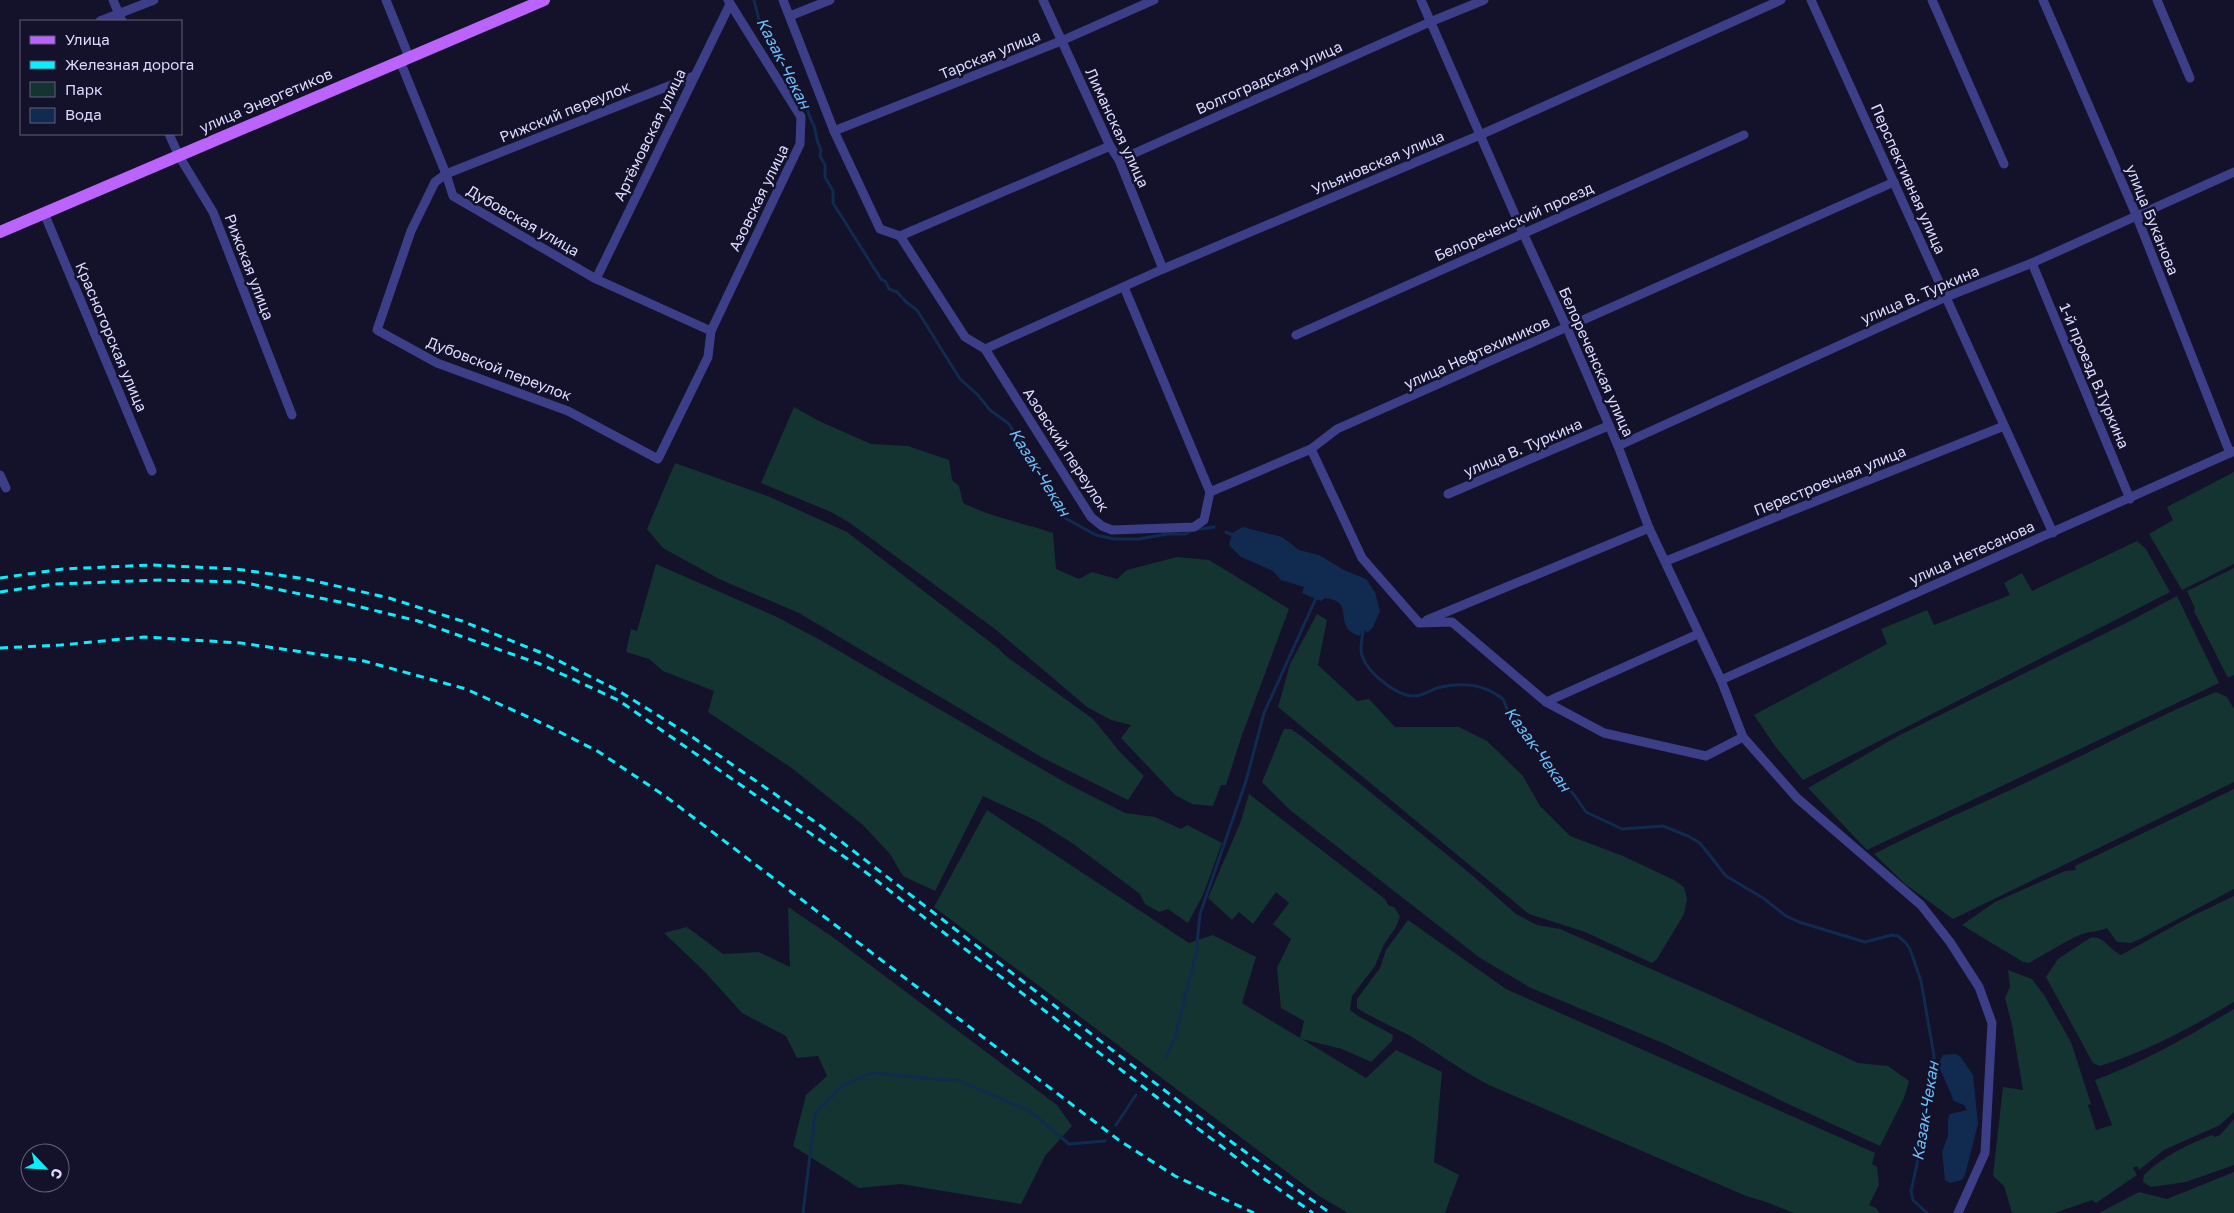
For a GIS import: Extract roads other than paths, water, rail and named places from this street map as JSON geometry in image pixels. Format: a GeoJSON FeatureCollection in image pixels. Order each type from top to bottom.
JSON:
{"type":"FeatureCollection","features":[{"type":"Feature","properties":{"kind":"main road","name":"улица Энергетиков"},"geometry":{"type":"LineString","coordinates":[[0,232],[544,0]]}},
{"type":"Feature","properties":{"kind":"street"},"geometry":{"type":"LineString","coordinates":[[113,0],[121,18]]}},
{"type":"Feature","properties":{"kind":"street"},"geometry":{"type":"LineString","coordinates":[[107,20],[121,18],[154,0]]}},
{"type":"Feature","properties":{"kind":"street","name":"Дубовская улица"},"geometry":{"type":"LineString","coordinates":[[386,0],[404,59],[453,196],[596,279],[711,331]]}},
{"type":"Feature","properties":{"kind":"street"},"geometry":{"type":"LineString","coordinates":[[783,0],[834,131],[880,230],[900,236],[1110,146]]}},
{"type":"Feature","properties":{"kind":"street"},"geometry":{"type":"LineString","coordinates":[[790,16],[830,0]]}},
{"type":"Feature","properties":{"kind":"street","name":"Лиманская улица"},"geometry":{"type":"LineString","coordinates":[[1043,0],[1110,146],[1119,160],[1163,269]]}},
{"type":"Feature","properties":{"kind":"street","name":"Тарская улица"},"geometry":{"type":"LineString","coordinates":[[834,131],[1061,41],[1154,0]]}},
{"type":"Feature","properties":{"kind":"street","name":"Белореченская улица"},"geometry":{"type":"LineString","coordinates":[[1421,0],[1618,446],[1649,528],[1721,680],[1743,737]]}},
{"type":"Feature","properties":{"kind":"street","name":"Волгоградская улица"},"geometry":{"type":"LineString","coordinates":[[1119,160],[1430,22],[1484,0]]}},
{"type":"Feature","properties":{"kind":"street","name":"Ульяновская улица"},"geometry":{"type":"LineString","coordinates":[[986,350],[1163,269],[1480,135],[1782,0]]}},
{"type":"Feature","properties":{"kind":"street","name":"Перспективная улица"},"geometry":{"type":"LineString","coordinates":[[1812,0],[2052,533]]}},
{"type":"Feature","properties":{"kind":"street"},"geometry":{"type":"LineString","coordinates":[[1932,0],[2004,164]]}},
{"type":"Feature","properties":{"kind":"street","name":"улица Буканова"},"geometry":{"type":"LineString","coordinates":[[2044,0],[2137,217],[2232,452]]}},
{"type":"Feature","properties":{"kind":"street"},"geometry":{"type":"LineString","coordinates":[[2157,0],[2190,78]]}},
{"type":"Feature","properties":{"kind":"street","name":"Артёмовская улица"},"geometry":{"type":"LineString","coordinates":[[596,279],[729,2]]}},
{"type":"Feature","properties":{"kind":"street","name":"Азовская улица"},"geometry":{"type":"LineString","coordinates":[[658,459],[708,357],[711,331],[800,144],[801,116],[729,2]]}},
{"type":"Feature","properties":{"kind":"street","name":"Рижский переулок"},"geometry":{"type":"LineString","coordinates":[[446,174],[694,76]]}},
{"type":"Feature","properties":{"kind":"street","name":"Рижская улица"},"geometry":{"type":"LineString","coordinates":[[169,135],[179,156],[213,212],[292,415]]}},
{"type":"Feature","properties":{"kind":"street","name":"Белореченский проезд"},"geometry":{"type":"LineString","coordinates":[[1296,335],[1744,136]]}},
{"type":"Feature","properties":{"kind":"street","name":"Дубовской переулок"},"geometry":{"type":"LineString","coordinates":[[446,174],[435,182],[411,231],[377,330],[437,362],[568,411],[658,459]]}},
{"type":"Feature","properties":{"kind":"street","name":"улица В. Туркина"},"geometry":{"type":"LineString","coordinates":[[1618,446],[1946,297],[2032,263],[2233,174]]}},
{"type":"Feature","properties":{"kind":"street","name":"улица Нефтехимиков"},"geometry":{"type":"LineString","coordinates":[[1210,492],[1311,449],[1337,429],[1894,182]]}},
{"type":"Feature","properties":{"kind":"street","name":"Красногорская улица"},"geometry":{"type":"LineString","coordinates":[[44,212],[152,471]]}},
{"type":"Feature","properties":{"kind":"street"},"geometry":{"type":"LineString","coordinates":[[900,236],[965,337],[986,350]]}},
{"type":"Feature","properties":{"kind":"street","name":"1-й проезд В.Туркина"},"geometry":{"type":"LineString","coordinates":[[2032,263],[2130,499]]}},
{"type":"Feature","properties":{"kind":"street"},"geometry":{"type":"LineString","coordinates":[[1124,287],[1210,492]]}},
{"type":"Feature","properties":{"kind":"street","name":"Азовский переулок"},"geometry":{"type":"LineString","coordinates":[[986,350],[1091,517],[1102,526],[1112,530],[1194,527],[1204,520],[1210,492]]}},
{"type":"Feature","properties":{"kind":"street","name":"улица В. Туркина"},"geometry":{"type":"LineString","coordinates":[[1448,494],[1608,426]]}},
{"type":"Feature","properties":{"kind":"street","name":"Перестроечная улица"},"geometry":{"type":"LineString","coordinates":[[1666,561],[2004,426]]}},
{"type":"Feature","properties":{"kind":"street"},"geometry":{"type":"LineString","coordinates":[[1311,449],[1362,558],[1419,623]]}},
{"type":"Feature","properties":{"kind":"street","name":"улица Нетесанова"},"geometry":{"type":"LineString","coordinates":[[1721,680],[2232,452]]}},
{"type":"Feature","properties":{"kind":"street"},"geometry":{"type":"LineString","coordinates":[[0,475],[6,488]]}},
{"type":"Feature","properties":{"kind":"street"},"geometry":{"type":"LineString","coordinates":[[1419,623],[1649,528]]}},
{"type":"Feature","properties":{"kind":"street"},"geometry":{"type":"LineString","coordinates":[[1419,623],[1452,622],[1546,702],[1604,733],[1706,756],[1743,737],[1798,798],[1921,905],[1950,942],[1979,987],[1992,1023],[1984,1153],[1958,1213]]}},
{"type":"Feature","properties":{"kind":"street"},"geometry":{"type":"LineString","coordinates":[[1546,702],[1698,634]]}},
{"type":"Feature","properties":{"kind":"water"},"geometry":{"type":"Polygon","coordinates":[[[1243,527],[1282,537],[1299,550],[1319,555],[1344,570],[1366,579],[1375,592],[1380,611],[1373,627],[1367,633],[1364,627],[1360,636],[1353,633],[1346,626],[1340,604],[1325,598],[1321,601],[1302,593],[1304,587],[1281,580],[1273,571],[1241,557],[1229,545],[1232,533],[1243,527]]]}},
{"type":"Feature","properties":{"kind":"water"},"geometry":{"type":"Polygon","coordinates":[[[1954,1054],[1960,1056],[1973,1075],[1978,1124],[1965,1175],[1962,1180],[1950,1183],[1945,1180],[1942,1152],[1948,1136],[1948,1119],[1950,1114],[1967,1110],[1964,1105],[1954,1101],[1938,1064],[1943,1055],[1954,1054]]]}},
{"type":"Feature","properties":{"kind":"waterway","name":"Казак-Чекан"},"geometry":{"type":"LineString","coordinates":[[754,0],[759,20],[767,37],[777,50],[783,68],[792,74],[814,126],[821,150],[820,156],[825,165],[825,177],[833,191],[833,203],[881,279],[886,282],[889,289],[897,292],[917,310],[960,379],[978,395],[990,410],[1009,424],[1065,518],[1096,535],[1114,539],[1139,539],[1167,534],[1185,534],[1193,530],[1214,527]]}},
{"type":"Feature","properties":{"kind":"waterway","name":"Казак-Чекан"},"geometry":{"type":"LineString","coordinates":[[1226,532],[1233,535]]}},
{"type":"Feature","properties":{"kind":"waterway"},"geometry":{"type":"LineString","coordinates":[[1166,1057],[1175,1037],[1196,954],[1200,914],[1246,781],[1264,713],[1317,596]]}},
{"type":"Feature","properties":{"kind":"waterway","name":"Казак-Чекан"},"geometry":{"type":"LineString","coordinates":[[1362,625],[1364,626],[1361,649],[1366,664],[1372,672],[1396,691],[1415,696],[1446,686],[1472,685],[1488,690],[1503,699],[1507,709],[1524,726],[1545,762],[1575,796],[1586,812],[1622,829],[1663,826],[1688,836],[1700,843],[1726,876],[1763,898],[1786,916],[1799,922],[1865,942],[1892,935],[1898,936],[1905,942],[1910,949],[1921,981],[1934,1056],[1924,1132],[1911,1191],[1913,1200],[1927,1213]]}},
{"type":"Feature","properties":{"kind":"waterway"},"geometry":{"type":"LineString","coordinates":[[803,1213],[815,1114],[842,1086],[871,1073],[960,1081],[1031,1112],[1069,1144],[1105,1141]]}},
{"type":"Feature","properties":{"kind":"waterway"},"geometry":{"type":"LineString","coordinates":[[1116,1125],[1136,1095]]}},
{"type":"Feature","properties":{"kind":"railway"},"geometry":{"type":"LineString","coordinates":[[0,578],[63,569],[151,565],[236,569],[306,579],[389,598],[462,621],[547,655],[617,690],[688,734],[821,826],[1233,1143],[1330,1213]]}},
{"type":"Feature","properties":{"kind":"railway"},"geometry":{"type":"LineString","coordinates":[[0,592],[55,584],[160,580],[241,582],[340,602],[418,621],[540,664],[618,700],[859,867],[1142,1086],[1263,1178],[1313,1213]]}},
{"type":"Feature","properties":{"kind":"railway"},"geometry":{"type":"LineString","coordinates":[[0,648],[61,645],[144,637],[241,643],[364,661],[466,689],[546,725],[599,752],[665,796],[1120,1141],[1175,1176],[1254,1213]]}}]}
